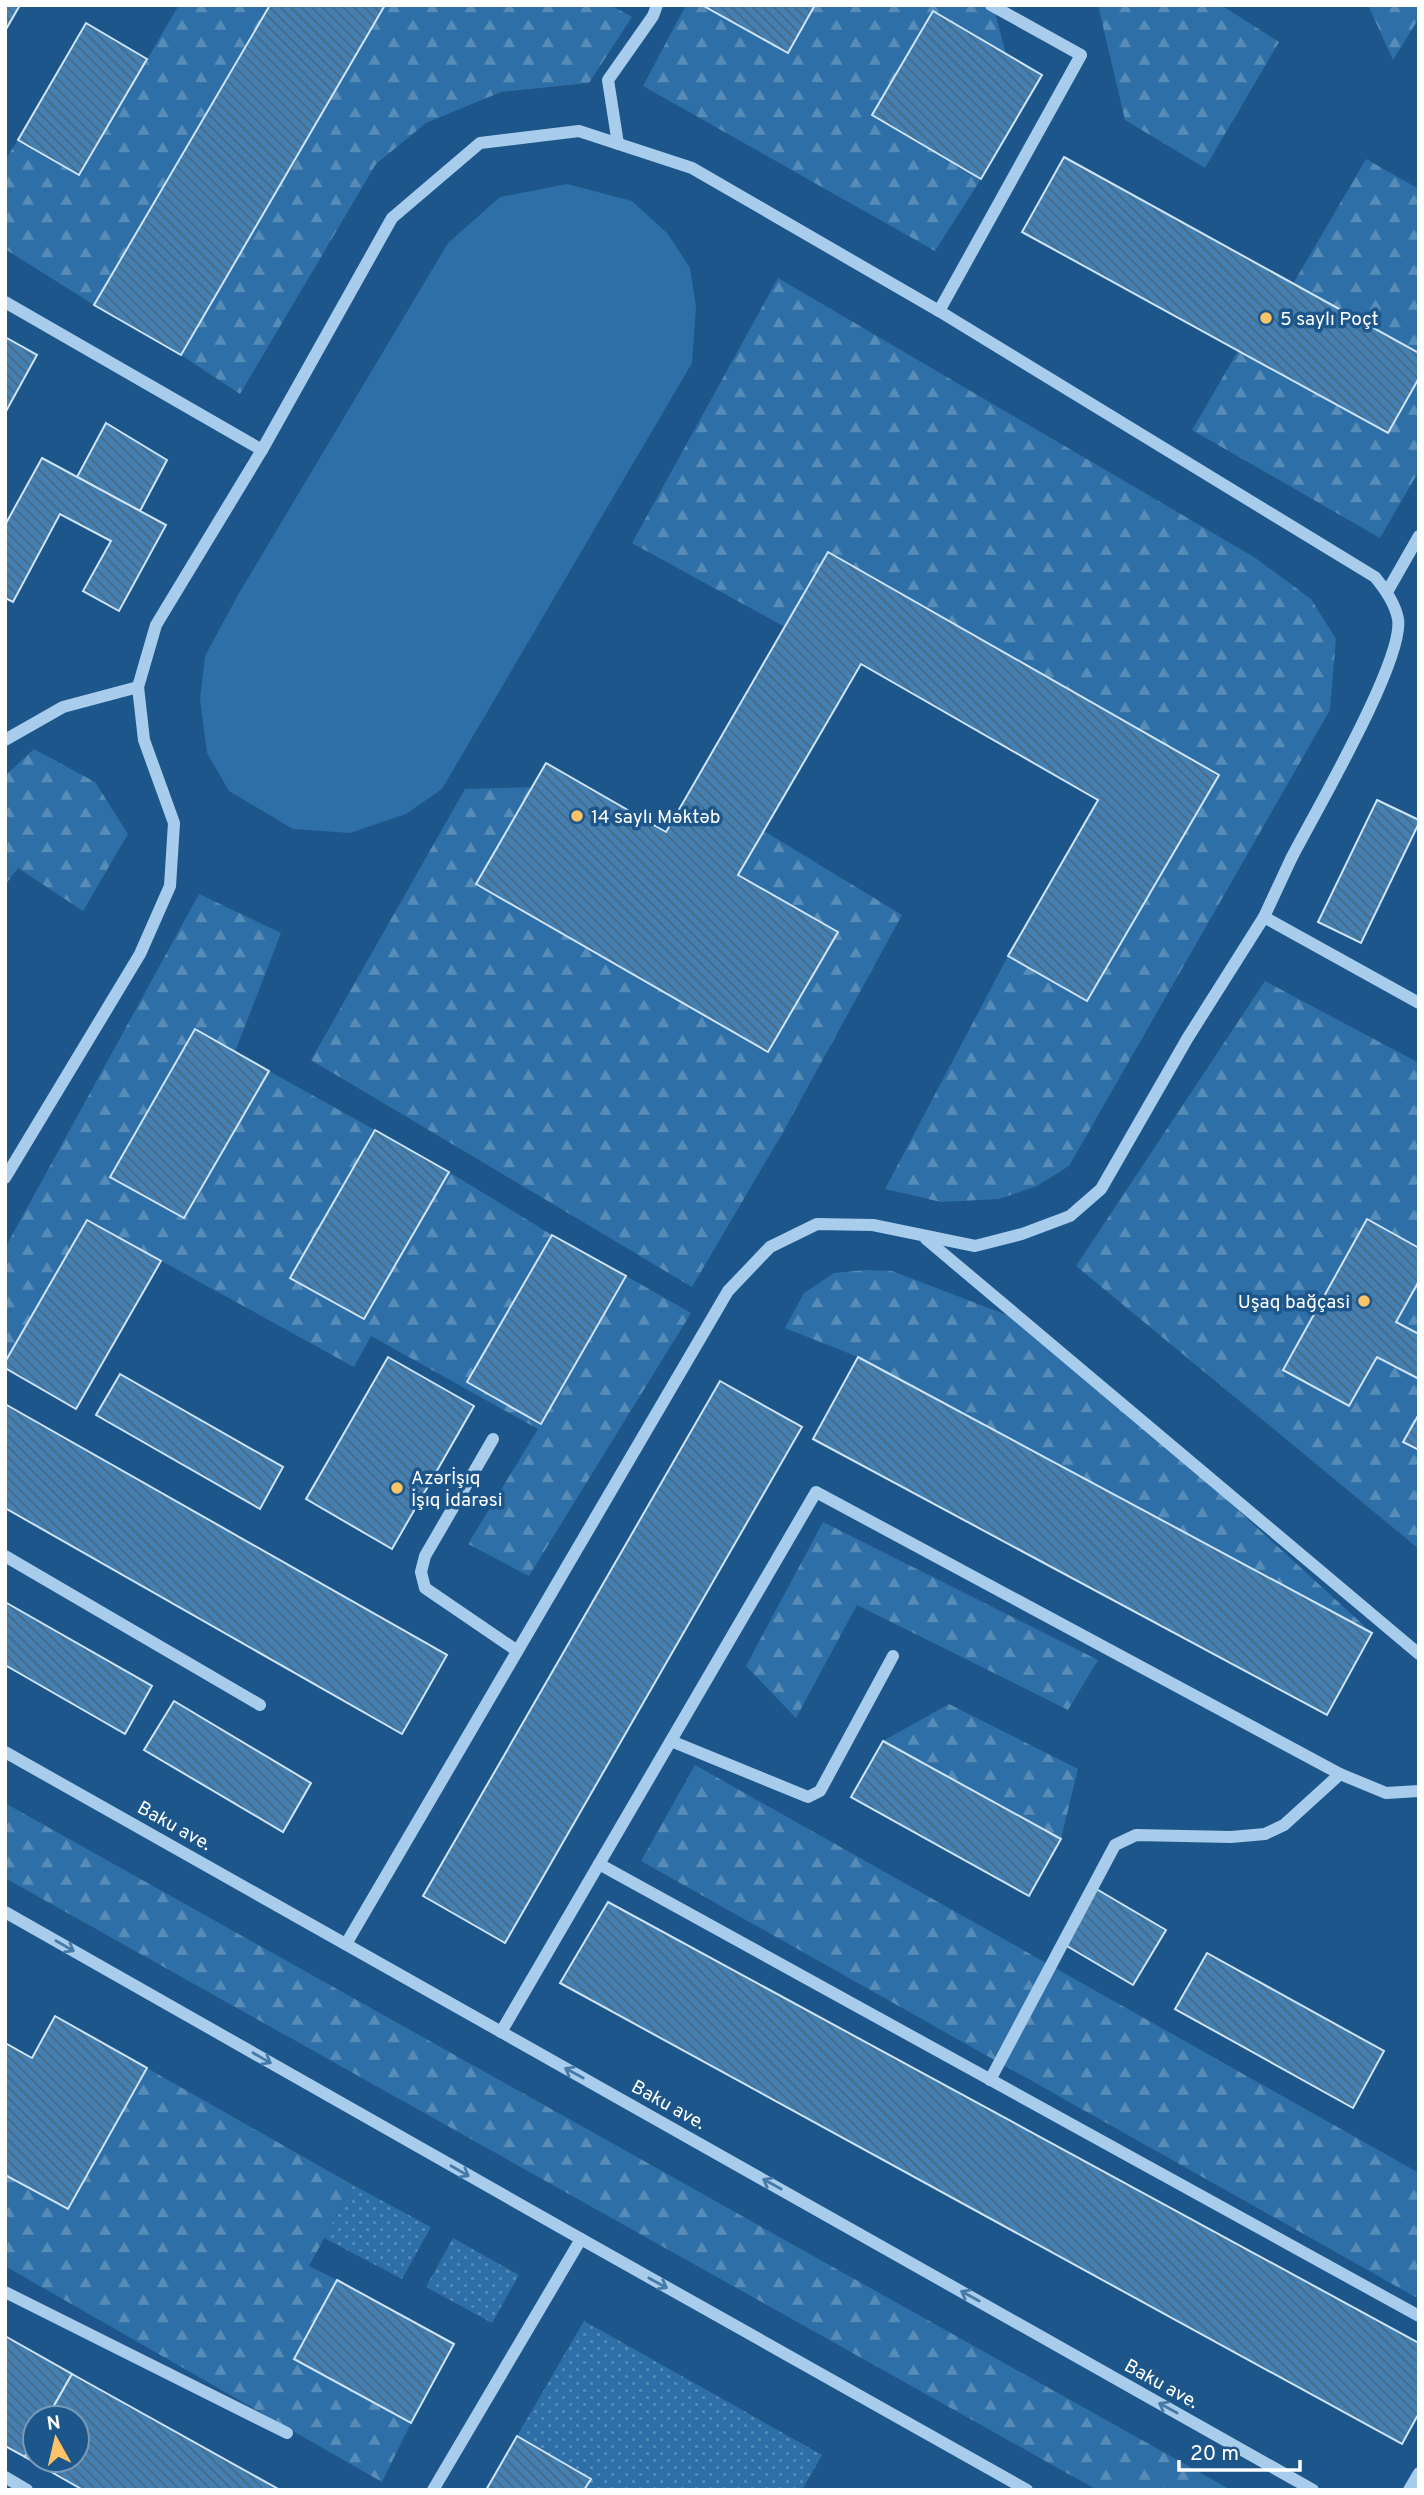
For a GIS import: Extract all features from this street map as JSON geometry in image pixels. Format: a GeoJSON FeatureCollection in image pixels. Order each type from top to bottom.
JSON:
{"type":"FeatureCollection","features":[{"type":"Feature","properties":{"kind":"street"},"geometry":{"type":"LineString","coordinates":[[618,144],[607,80],[653,16],[657,5]]}},
{"type":"Feature","properties":{"kind":"street"},"geometry":{"type":"LineString","coordinates":[[939,311],[1081,55],[991,5]]}},
{"type":"Feature","properties":{"kind":"street"},"geometry":{"type":"LineString","coordinates":[[5,1178],[140,954],[170,886],[174,823],[144,740],[138,687],[156,625],[262,450],[392,218],[480,143],[579,131],[692,168],[939,311],[1375,577],[1387,592],[1398,621],[1392,657],[1358,732],[1291,859],[1264,917],[1187,1039],[1101,1189],[1070,1216],[1022,1234],[975,1246],[873,1226],[817,1224],[769,1247],[728,1291],[346,1944]]}},
{"type":"Feature","properties":{"kind":"street"},"geometry":{"type":"LineString","coordinates":[[5,302],[262,450]]}},
{"type":"Feature","properties":{"kind":"street"},"geometry":{"type":"LineString","coordinates":[[1387,592],[1414,554],[1419,536]]}},
{"type":"Feature","properties":{"kind":"street"},"geometry":{"type":"LineString","coordinates":[[5,740],[63,707],[138,687]]}},
{"type":"Feature","properties":{"kind":"street"},"geometry":{"type":"LineString","coordinates":[[1264,917],[1419,1003]]}},
{"type":"Feature","properties":{"kind":"street"},"geometry":{"type":"LineString","coordinates":[[925,1238],[1419,1654]]}},
{"type":"Feature","properties":{"kind":"street"},"geometry":{"type":"LineString","coordinates":[[493,1439],[425,1556],[421,1572],[425,1588],[516,1650]]}},
{"type":"Feature","properties":{"kind":"street"},"geometry":{"type":"LineString","coordinates":[[501,2032],[816,1492],[1340,1774],[1386,1793],[1419,1791]]}},
{"type":"Feature","properties":{"kind":"street"},"geometry":{"type":"LineString","coordinates":[[5,1556],[260,1705]]}},
{"type":"Feature","properties":{"kind":"street"},"geometry":{"type":"LineString","coordinates":[[671,1741],[808,1797],[820,1791],[893,1656]]}},
{"type":"Feature","properties":{"kind":"street","name":"Baku ave."},"geometry":{"type":"LineString","coordinates":[[5,1752],[1313,2490]]}},
{"type":"Feature","properties":{"kind":"street"},"geometry":{"type":"LineString","coordinates":[[990,2080],[1115,1845],[1136,1835],[1231,1837],[1265,1834],[1284,1825],[1340,1774]]}},
{"type":"Feature","properties":{"kind":"street"},"geometry":{"type":"LineString","coordinates":[[598,1864],[1419,2316]]}},
{"type":"Feature","properties":{"kind":"street"},"geometry":{"type":"LineString","coordinates":[[5,1912],[1027,2490]]}},
{"type":"Feature","properties":{"kind":"street"},"geometry":{"type":"LineString","coordinates":[[433,2490],[581,2239]]}},
{"type":"Feature","properties":{"kind":"street"},"geometry":{"type":"LineString","coordinates":[[5,2292],[287,2433]]}},
{"type":"Feature","properties":{"kind":"street"},"geometry":{"type":"LineString","coordinates":[[1409,2490],[1419,2473]]}},
{"type":"Feature","properties":{"kind":"street"},"geometry":{"type":"LineString","coordinates":[[5,2477],[27,2490]]}},
{"type":"Feature","properties":{"kind":"green space"},"geometry":{"type":"Polygon","coordinates":[[[179,5],[270,5],[94,305],[5,249],[5,160],[18,140],[79,175],[179,5]]]}},
{"type":"Feature","properties":{"kind":"green space"},"geometry":{"type":"Polygon","coordinates":[[[385,5],[610,5],[632,17],[589,83],[501,92],[426,123],[376,164],[240,394],[181,355],[385,5]]]}},
{"type":"Feature","properties":{"kind":"green space"},"geometry":{"type":"Polygon","coordinates":[[[686,5],[702,5],[788,53],[815,5],[993,5],[1006,54],[933,11],[872,115],[981,179],[935,251],[643,86],[686,5]]]}},
{"type":"Feature","properties":{"kind":"green space"},"geometry":{"type":"Polygon","coordinates":[[[1098,5],[1221,5],[1279,42],[1205,168],[1125,120],[1098,5]]]}},
{"type":"Feature","properties":{"kind":"green space"},"geometry":{"type":"Polygon","coordinates":[[[1368,5],[1419,5],[1419,18],[1393,60],[1368,5]]]}},
{"type":"Feature","properties":{"kind":"green space"},"geometry":{"type":"Polygon","coordinates":[[[1366,159],[1419,189],[1419,353],[1293,284],[1366,159]]]}},
{"type":"Feature","properties":{"kind":"green space"},"geometry":{"type":"Polygon","coordinates":[[[567,184],[632,201],[668,234],[690,268],[696,307],[692,363],[442,789],[406,814],[350,833],[293,829],[229,791],[207,753],[200,699],[205,656],[238,595],[448,243],[500,197],[567,184]]]}},
{"type":"Feature","properties":{"kind":"green space"},"geometry":{"type":"Polygon","coordinates":[[[778,278],[1254,557],[1311,599],[1336,639],[1330,710],[1069,1166],[1037,1186],[999,1199],[941,1202],[885,1189],[1008,956],[1087,1001],[1218,775],[829,552],[785,627],[632,543],[778,278]]]}},
{"type":"Feature","properties":{"kind":"green space"},"geometry":{"type":"Polygon","coordinates":[[[1238,351],[1387,433],[1419,378],[1419,471],[1380,538],[1192,430],[1238,351]]]}},
{"type":"Feature","properties":{"kind":"green space"},"geometry":{"type":"Polygon","coordinates":[[[34,749],[95,782],[128,834],[83,911],[18,868],[5,885],[5,776],[34,749]]]}},
{"type":"Feature","properties":{"kind":"green space"},"geometry":{"type":"Polygon","coordinates":[[[533,787],[477,885],[768,1051],[837,933],[738,875],[764,831],[902,915],[782,1134],[692,1287],[311,1060],[465,789],[533,787]]]}},
{"type":"Feature","properties":{"kind":"green space"},"geometry":{"type":"Polygon","coordinates":[[[199,894],[281,933],[235,1052],[194,1030],[111,1177],[184,1218],[269,1071],[375,1130],[291,1278],[364,1319],[449,1172],[552,1235],[468,1382],[541,1424],[626,1276],[691,1313],[529,1576],[468,1544],[538,1429],[371,1336],[354,1367],[87,1220],[5,1362],[5,1248],[199,894]]]}},
{"type":"Feature","properties":{"kind":"green space"},"geometry":{"type":"Polygon","coordinates":[[[1265,981],[1419,1063],[1419,1248],[1366,1219],[1283,1370],[1349,1406],[1377,1357],[1419,1379],[1419,1414],[1403,1441],[1419,1450],[1419,1549],[1076,1266],[1265,981]]]}},
{"type":"Feature","properties":{"kind":"green space"},"geometry":{"type":"Polygon","coordinates":[[[892,1271],[1038,1327],[1372,1633],[858,1357],[785,1328],[804,1293],[834,1273],[892,1271]]]}},
{"type":"Feature","properties":{"kind":"green space"},"geometry":{"type":"Polygon","coordinates":[[[1419,1281],[1419,1334],[1396,1322],[1419,1281]]]}},
{"type":"Feature","properties":{"kind":"green space"},"geometry":{"type":"Polygon","coordinates":[[[823,1522],[1098,1660],[1068,1710],[857,1605],[796,1718],[746,1666],[823,1522]]]}},
{"type":"Feature","properties":{"kind":"green space"},"geometry":{"type":"Polygon","coordinates":[[[949,1704],[1078,1769],[1061,1839],[883,1741],[949,1704]]]}},
{"type":"Feature","properties":{"kind":"green space"},"geometry":{"type":"Polygon","coordinates":[[[695,1765],[1419,2173],[1419,2299],[641,1861],[695,1765]]]}},
{"type":"Feature","properties":{"kind":"green space"},"geometry":{"type":"Polygon","coordinates":[[[5,1803],[1231,2490],[1097,2490],[5,1878],[5,1803]]]}},
{"type":"Feature","properties":{"kind":"green space"},"geometry":{"type":"Polygon","coordinates":[[[147,2068],[353,2185],[309,2266],[337,2280],[294,2359],[411,2423],[382,2482],[5,2266],[5,2175],[68,2209],[147,2068]]]}},
{"type":"Feature","properties":{"kind":"green space"},"geometry":{"type":"Polygon","coordinates":[[[353,2185],[431,2227],[402,2279],[324,2238],[353,2185]]]}},
{"type":"Feature","properties":{"kind":"green space"},"geometry":{"type":"Polygon","coordinates":[[[453,2238],[519,2275],[492,2323],[426,2287],[453,2238]]]}},
{"type":"Feature","properties":{"kind":"green space"},"geometry":{"type":"Polygon","coordinates":[[[584,2321],[822,2455],[802,2490],[585,2490],[590,2480],[517,2436],[584,2321]]]}},
{"type":"Feature","properties":{"kind":"building"},"geometry":{"type":"Polygon","coordinates":[[[5,5],[20,5],[5,31],[5,5]]]}},
{"type":"Feature","properties":{"kind":"building"},"geometry":{"type":"Polygon","coordinates":[[[270,5],[385,5],[181,355],[94,305],[270,5]]]}},
{"type":"Feature","properties":{"kind":"building"},"geometry":{"type":"Polygon","coordinates":[[[702,5],[815,5],[788,53],[702,5]]]}},
{"type":"Feature","properties":{"kind":"building"},"geometry":{"type":"Polygon","coordinates":[[[933,11],[1042,75],[981,179],[872,115],[933,11]]]}},
{"type":"Feature","properties":{"kind":"building"},"geometry":{"type":"Polygon","coordinates":[[[86,23],[147,59],[79,175],[18,140],[86,23]]]}},
{"type":"Feature","properties":{"kind":"building","name":"5 saylı Poçt"},"geometry":{"type":"Polygon","coordinates":[[[1064,157],[1419,353],[1419,378],[1388,433],[1022,232],[1064,157]]]}},
{"type":"Feature","properties":{"kind":"building"},"geometry":{"type":"Polygon","coordinates":[[[5,337],[37,355],[5,413],[5,337]]]}},
{"type":"Feature","properties":{"kind":"building"},"geometry":{"type":"Polygon","coordinates":[[[106,423],[167,460],[140,511],[77,477],[106,423]]]}},
{"type":"Feature","properties":{"kind":"building"},"geometry":{"type":"Polygon","coordinates":[[[42,458],[166,525],[119,611],[83,591],[111,541],[60,514],[13,602],[5,598],[5,525],[42,458]]]}},
{"type":"Feature","properties":{"kind":"building","name":"14 saylı Məktəb"},"geometry":{"type":"Polygon","coordinates":[[[828,552],[1219,775],[1087,1001],[1008,956],[1098,800],[861,664],[738,875],[838,932],[768,1052],[476,884],[546,763],[666,832],[828,552]]]}},
{"type":"Feature","properties":{"kind":"building"},"geometry":{"type":"Polygon","coordinates":[[[1377,800],[1419,820],[1419,823],[1361,943],[1318,922],[1377,800]]]}},
{"type":"Feature","properties":{"kind":"building"},"geometry":{"type":"Polygon","coordinates":[[[195,1029],[269,1071],[184,1218],[110,1177],[195,1029]]]}},
{"type":"Feature","properties":{"kind":"building"},"geometry":{"type":"Polygon","coordinates":[[[375,1130],[449,1172],[364,1319],[290,1278],[375,1130]]]}},
{"type":"Feature","properties":{"kind":"building","name":"Uşaq bağçasi"},"geometry":{"type":"Polygon","coordinates":[[[1367,1219],[1419,1248],[1419,1281],[1396,1322],[1419,1334],[1419,1379],[1377,1357],[1349,1406],[1283,1370],[1367,1219]]]}},
{"type":"Feature","properties":{"kind":"building"},"geometry":{"type":"Polygon","coordinates":[[[87,1220],[161,1261],[76,1409],[5,1368],[5,1362],[87,1220]]]}},
{"type":"Feature","properties":{"kind":"building"},"geometry":{"type":"Polygon","coordinates":[[[552,1235],[626,1276],[541,1424],[467,1382],[552,1235]]]}},
{"type":"Feature","properties":{"kind":"building"},"geometry":{"type":"Polygon","coordinates":[[[388,1357],[474,1406],[392,1549],[306,1499],[388,1357]]]}},
{"type":"Feature","properties":{"kind":"building"},"geometry":{"type":"Polygon","coordinates":[[[858,1357],[1372,1633],[1327,1715],[813,1439],[858,1357]]]}},
{"type":"Feature","properties":{"kind":"building"},"geometry":{"type":"Polygon","coordinates":[[[120,1374],[283,1467],[260,1509],[96,1415],[120,1374]]]}},
{"type":"Feature","properties":{"kind":"building"},"geometry":{"type":"Polygon","coordinates":[[[720,1381],[802,1427],[505,1943],[423,1896],[720,1381]]]}},
{"type":"Feature","properties":{"kind":"building"},"geometry":{"type":"Polygon","coordinates":[[[5,1404],[447,1655],[402,1734],[5,1508],[5,1404]]]}},
{"type":"Feature","properties":{"kind":"building"},"geometry":{"type":"Polygon","coordinates":[[[1419,1414],[1419,1450],[1403,1442],[1419,1414]]]}},
{"type":"Feature","properties":{"kind":"building"},"geometry":{"type":"Polygon","coordinates":[[[5,1602],[152,1686],[125,1734],[5,1665],[5,1602]]]}},
{"type":"Feature","properties":{"kind":"building"},"geometry":{"type":"Polygon","coordinates":[[[174,1701],[311,1783],[283,1832],[144,1750],[174,1701]]]}},
{"type":"Feature","properties":{"kind":"building"},"geometry":{"type":"Polygon","coordinates":[[[883,1741],[1061,1839],[1029,1896],[851,1797],[883,1741]]]}},
{"type":"Feature","properties":{"kind":"building"},"geometry":{"type":"Polygon","coordinates":[[[1093,1887],[1166,1930],[1133,1985],[1060,1942],[1093,1887]]]}},
{"type":"Feature","properties":{"kind":"building"},"geometry":{"type":"Polygon","coordinates":[[[608,1902],[1419,2343],[1419,2413],[1402,2444],[560,1983],[608,1902]]]}},
{"type":"Feature","properties":{"kind":"building"},"geometry":{"type":"Polygon","coordinates":[[[1207,1953],[1384,2051],[1353,2108],[1175,2009],[1207,1953]]]}},
{"type":"Feature","properties":{"kind":"building"},"geometry":{"type":"Polygon","coordinates":[[[55,2016],[147,2068],[68,2209],[5,2175],[5,2043],[32,2058],[55,2016]]]}},
{"type":"Feature","properties":{"kind":"building"},"geometry":{"type":"Polygon","coordinates":[[[337,2280],[454,2344],[411,2423],[294,2359],[337,2280]]]}},
{"type":"Feature","properties":{"kind":"building"},"geometry":{"type":"Polygon","coordinates":[[[5,2336],[72,2374],[55,2404],[21,2404],[21,2455],[5,2446],[5,2336]]]}},
{"type":"Feature","properties":{"kind":"building"},"geometry":{"type":"Polygon","coordinates":[[[72,2374],[280,2490],[83,2490],[55,2474],[91,2474],[91,2404],[55,2404],[72,2374]]]}},
{"type":"Feature","properties":{"kind":"building"},"geometry":{"type":"Polygon","coordinates":[[[517,2436],[591,2479],[584,2490],[486,2490],[517,2436]]]}},
{"type":"Feature","properties":{"kind":"place","name":"5 saylı Poçt"},"geometry":{"type":"Point","coordinates":[1266,318]}},
{"type":"Feature","properties":{"kind":"place","name":"14 saylı Məktəb"},"geometry":{"type":"Point","coordinates":[577,816]}},
{"type":"Feature","properties":{"kind":"place","name":"Uşaq bağçasi"},"geometry":{"type":"Point","coordinates":[1364,1301]}},
{"type":"Feature","properties":{"kind":"place","name":"Azərİşıq İşıq İdarəsi"},"geometry":{"type":"Point","coordinates":[397,1488]}}]}
